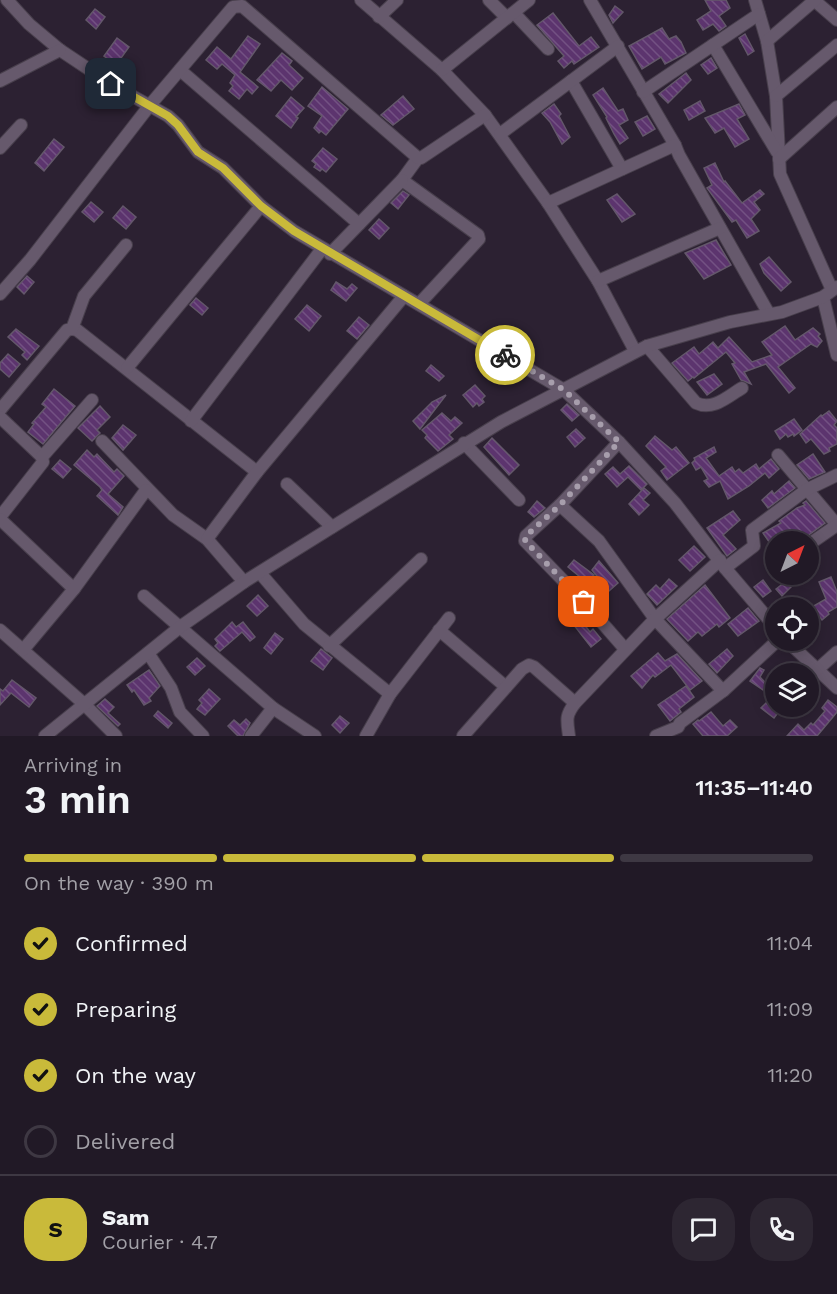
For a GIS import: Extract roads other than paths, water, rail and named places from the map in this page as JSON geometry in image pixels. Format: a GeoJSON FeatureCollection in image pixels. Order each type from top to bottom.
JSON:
{"type":"FeatureCollection","features":[{"type":"Feature","properties":{"kind":"street"},"geometry":{"type":"LineString","coordinates":[[7,0],[60,50],[111,84],[150,105],[178,125],[198,152],[231,175],[261,206],[294,231],[326,252],[564,390],[619,442],[675,503],[765,615]]}},
{"type":"Feature","properties":{"kind":"street"},"geometry":{"type":"LineString","coordinates":[[361,0],[441,70],[485,115],[549,203],[641,348],[696,403],[703,406],[710,407],[742,388]]}},
{"type":"Feature","properties":{"kind":"street"},"geometry":{"type":"LineString","coordinates":[[379,17],[397,0]]}},
{"type":"Feature","properties":{"kind":"street"},"geometry":{"type":"LineString","coordinates":[[489,0],[510,15],[548,49]]}},
{"type":"Feature","properties":{"kind":"street"},"geometry":{"type":"LineString","coordinates":[[441,70],[529,0]]}},
{"type":"Feature","properties":{"kind":"street"},"geometry":{"type":"LineString","coordinates":[[755,0],[767,41],[776,96],[780,174],[831,291],[837,355]]}},
{"type":"Feature","properties":{"kind":"street"},"geometry":{"type":"LineString","coordinates":[[767,41],[815,0],[837,20]]}},
{"type":"Feature","properties":{"kind":"street"},"geometry":{"type":"LineString","coordinates":[[594,2],[769,314]]}},
{"type":"Feature","properties":{"kind":"street"},"geometry":{"type":"LineString","coordinates":[[0,294],[30,260],[150,105],[233,7],[242,6],[418,158]]}},
{"type":"Feature","properties":{"kind":"street"},"geometry":{"type":"LineString","coordinates":[[643,92],[759,14]]}},
{"type":"Feature","properties":{"kind":"street"},"geometry":{"type":"LineString","coordinates":[[713,45],[779,156]]}},
{"type":"Feature","properties":{"kind":"street"},"geometry":{"type":"LineString","coordinates":[[776,96],[837,45]]}},
{"type":"Feature","properties":{"kind":"street"},"geometry":{"type":"LineString","coordinates":[[500,134],[618,46]]}},
{"type":"Feature","properties":{"kind":"street"},"geometry":{"type":"LineString","coordinates":[[0,81],[60,50]]}},
{"type":"Feature","properties":{"kind":"street"},"geometry":{"type":"LineString","coordinates":[[180,70],[359,224]]}},
{"type":"Feature","properties":{"kind":"street"},"geometry":{"type":"LineString","coordinates":[[571,81],[622,169]]}},
{"type":"Feature","properties":{"kind":"street"},"geometry":{"type":"LineString","coordinates":[[779,156],[837,107]]}},
{"type":"Feature","properties":{"kind":"street"},"geometry":{"type":"LineString","coordinates":[[191,421],[326,252],[359,224],[402,180],[418,158],[485,115]]}},
{"type":"Feature","properties":{"kind":"street"},"geometry":{"type":"LineString","coordinates":[[0,148],[21,125]]}},
{"type":"Feature","properties":{"kind":"street"},"geometry":{"type":"LineString","coordinates":[[549,203],[675,145]]}},
{"type":"Feature","properties":{"kind":"street"},"geometry":{"type":"LineString","coordinates":[[402,180],[478,235],[479,239],[419,304]]}},
{"type":"Feature","properties":{"kind":"street"},"geometry":{"type":"LineString","coordinates":[[127,369],[261,206]]}},
{"type":"Feature","properties":{"kind":"street"},"geometry":{"type":"LineString","coordinates":[[598,281],[720,228]]}},
{"type":"Feature","properties":{"kind":"street"},"geometry":{"type":"LineString","coordinates":[[72,329],[84,296],[126,245]]}},
{"type":"Feature","properties":{"kind":"street"},"geometry":{"type":"LineString","coordinates":[[45,736],[180,627],[244,582],[501,422],[641,348],[730,322],[795,308],[831,291]]}},
{"type":"Feature","properties":{"kind":"street"},"geometry":{"type":"LineString","coordinates":[[207,539],[257,472],[404,296]]}},
{"type":"Feature","properties":{"kind":"street"},"geometry":{"type":"LineString","coordinates":[[0,410],[67,330],[77,330],[257,472]]}},
{"type":"Feature","properties":{"kind":"street"},"geometry":{"type":"LineString","coordinates":[[42,457],[92,400]]}},
{"type":"Feature","properties":{"kind":"street"},"geometry":{"type":"LineString","coordinates":[[0,417],[42,457],[43,462],[0,518],[74,589]]}},
{"type":"Feature","properties":{"kind":"street"},"geometry":{"type":"LineString","coordinates":[[102,441],[146,490],[173,515],[207,539],[244,582]]}},
{"type":"Feature","properties":{"kind":"street"},"geometry":{"type":"LineString","coordinates":[[619,442],[560,505],[526,536],[525,541],[584,602],[625,649]]}},
{"type":"Feature","properties":{"kind":"street"},"geometry":{"type":"LineString","coordinates":[[464,443],[519,500]]}},
{"type":"Feature","properties":{"kind":"street"},"geometry":{"type":"LineString","coordinates":[[778,455],[837,525],[819,537]]}},
{"type":"Feature","properties":{"kind":"street"},"geometry":{"type":"LineString","coordinates":[[569,736],[567,713],[655,619],[723,564],[754,546],[752,530],[806,490],[837,475]]}},
{"type":"Feature","properties":{"kind":"street"},"geometry":{"type":"LineString","coordinates":[[287,484],[332,527]]}},
{"type":"Feature","properties":{"kind":"street"},"geometry":{"type":"LineString","coordinates":[[23,650],[74,589],[146,490]]}},
{"type":"Feature","properties":{"kind":"street"},"geometry":{"type":"LineString","coordinates":[[560,505],[599,541],[655,619],[723,691]]}},
{"type":"Feature","properties":{"kind":"street"},"geometry":{"type":"LineString","coordinates":[[329,646],[421,559]]}},
{"type":"Feature","properties":{"kind":"street"},"geometry":{"type":"LineString","coordinates":[[260,573],[304,624],[390,694]]}},
{"type":"Feature","properties":{"kind":"street"},"geometry":{"type":"LineString","coordinates":[[144,596],[273,708],[315,736]]}},
{"type":"Feature","properties":{"kind":"street"},"geometry":{"type":"LineString","coordinates":[[366,736],[390,694],[450,618]]}},
{"type":"Feature","properties":{"kind":"street"},"geometry":{"type":"LineString","coordinates":[[0,630],[84,703],[116,736]]}},
{"type":"Feature","properties":{"kind":"street"},"geometry":{"type":"LineString","coordinates":[[439,630],[506,687]]}},
{"type":"Feature","properties":{"kind":"street"},"geometry":{"type":"LineString","coordinates":[[656,736],[681,732],[680,723],[723,691],[766,651]]}},
{"type":"Feature","properties":{"kind":"street"},"geometry":{"type":"LineString","coordinates":[[797,651],[810,663]]}},
{"type":"Feature","properties":{"kind":"street"},"geometry":{"type":"LineString","coordinates":[[819,668],[837,652]]}},
{"type":"Feature","properties":{"kind":"street"},"geometry":{"type":"LineString","coordinates":[[148,654],[167,681],[180,712],[197,734]]}},
{"type":"Feature","properties":{"kind":"street"},"geometry":{"type":"LineString","coordinates":[[463,736],[522,669],[529,665],[575,703]]}},
{"type":"Feature","properties":{"kind":"street"},"geometry":{"type":"LineString","coordinates":[[819,672],[837,688]]}},
{"type":"Feature","properties":{"kind":"street"},"geometry":{"type":"LineString","coordinates":[[251,736],[273,708]]}}]}
